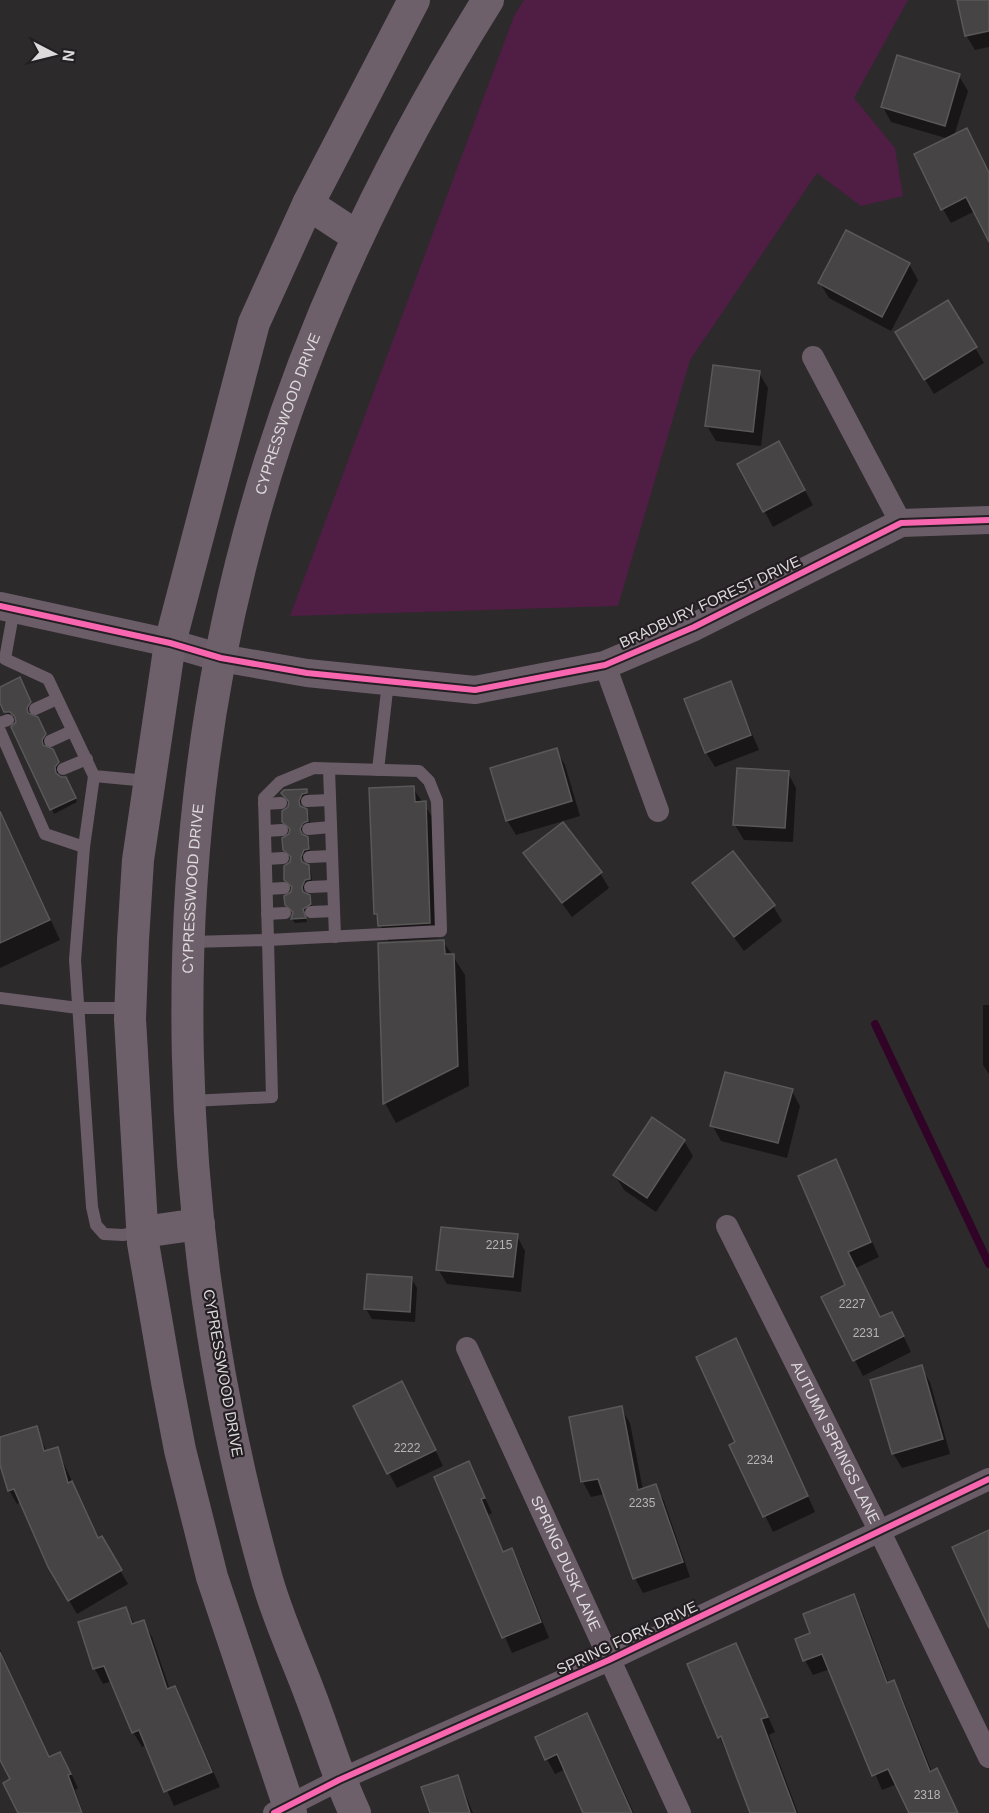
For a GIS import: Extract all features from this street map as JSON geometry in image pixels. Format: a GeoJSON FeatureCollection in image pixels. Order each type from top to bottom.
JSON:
{"type":"FeatureCollection","features":[{"type":"Feature","properties":{"kind":"main road"},"geometry":{"type":"LineString","coordinates":[[284,1811],[196,1517],[167,1382],[142,1232],[134,1107],[131,1008],[138,860],[170,643],[254,323],[308,204],[414,0]]}},
{"type":"Feature","properties":{"kind":"main road","name":"CYPRESSWOOD DRIVE"},"geometry":{"type":"LineString","coordinates":[[355,1813],[339,1780],[266,1576],[229,1421],[199,1224],[191,1101],[190,885],[202,779],[221,658],[247,538],[279,435],[316,335],[358,237],[411,131],[488,0]]}},
{"type":"Feature","properties":{"kind":"main road"},"geometry":{"type":"LineString","coordinates":[[308,204],[358,237]]}},
{"type":"Feature","properties":{"kind":"main road"},"geometry":{"type":"LineString","coordinates":[[142,1232],[199,1224]]}},
{"type":"Feature","properties":{"kind":"street"},"geometry":{"type":"LineString","coordinates":[[813,357],[901,523]]}},
{"type":"Feature","properties":{"kind":"street","name":"BRADBURY FOREST DRIVE"},"geometry":{"type":"LineString","coordinates":[[7,608],[170,643],[221,658],[388,682],[475,690],[605,665],[694,627],[901,523],[989,520]]}},
{"type":"Feature","properties":{"kind":"street"},"geometry":{"type":"LineString","coordinates":[[605,665],[658,812]]}},
{"type":"Feature","properties":{"kind":"street","name":"AUTUMN SPRINGS LANE"},"geometry":{"type":"LineString","coordinates":[[727,1226],[880,1532],[989,1757]]}},
{"type":"Feature","properties":{"kind":"street","name":"SPRING DUSK LANE"},"geometry":{"type":"LineString","coordinates":[[467,1348],[680,1813]]}},
{"type":"Feature","properties":{"kind":"street","name":"SPRING FORK DRIVE"},"geometry":{"type":"LineString","coordinates":[[284,1811],[339,1780],[609,1660],[989,1479]]}},
{"type":"Feature","properties":{"kind":"lane"},"geometry":{"type":"LineString","coordinates":[[7,608],[2,661],[48,679],[94,776],[84,847],[75,960],[92,1207],[96,1225],[104,1234],[123,1235],[142,1232]]}},
{"type":"Feature","properties":{"kind":"lane"},"geometry":{"type":"LineString","coordinates":[[378,770],[388,682]]}},
{"type":"Feature","properties":{"kind":"lane"},"geometry":{"type":"LineString","coordinates":[[34,709],[57,699]]}},
{"type":"Feature","properties":{"kind":"lane"},"geometry":{"type":"LineString","coordinates":[[50,741],[72,730]]}},
{"type":"Feature","properties":{"kind":"lane"},"geometry":{"type":"LineString","coordinates":[[0,732],[17,755],[24,786],[45,834],[84,847]]}},
{"type":"Feature","properties":{"kind":"lane"},"geometry":{"type":"LineString","coordinates":[[63,769],[87,759]]}},
{"type":"Feature","properties":{"kind":"lane"},"geometry":{"type":"LineString","coordinates":[[189,942],[268,940],[441,931],[437,801],[429,781],[418,771],[314,768],[280,782],[264,798],[267,889],[267,914],[268,940],[272,1097],[191,1101]]}},
{"type":"Feature","properties":{"kind":"lane"},"geometry":{"type":"LineString","coordinates":[[329,769],[335,937]]}},
{"type":"Feature","properties":{"kind":"lane"},"geometry":{"type":"LineString","coordinates":[[94,776],[148,781]]}},
{"type":"Feature","properties":{"kind":"lane"},"geometry":{"type":"LineString","coordinates":[[24,786],[36,781]]}},
{"type":"Feature","properties":{"kind":"lane"},"geometry":{"type":"LineString","coordinates":[[307,801],[330,800]]}},
{"type":"Feature","properties":{"kind":"lane"},"geometry":{"type":"LineString","coordinates":[[264,804],[281,803]]}},
{"type":"Feature","properties":{"kind":"lane"},"geometry":{"type":"LineString","coordinates":[[308,829],[331,827]]}},
{"type":"Feature","properties":{"kind":"lane"},"geometry":{"type":"LineString","coordinates":[[265,831],[282,830]]}},
{"type":"Feature","properties":{"kind":"lane"},"geometry":{"type":"LineString","coordinates":[[309,857],[332,856]]}},
{"type":"Feature","properties":{"kind":"lane"},"geometry":{"type":"LineString","coordinates":[[266,859],[283,858]]}},
{"type":"Feature","properties":{"kind":"lane"},"geometry":{"type":"LineString","coordinates":[[310,887],[333,886]]}},
{"type":"Feature","properties":{"kind":"lane"},"geometry":{"type":"LineString","coordinates":[[267,889],[284,888]]}},
{"type":"Feature","properties":{"kind":"lane"},"geometry":{"type":"LineString","coordinates":[[311,912],[334,911]]}},
{"type":"Feature","properties":{"kind":"lane"},"geometry":{"type":"LineString","coordinates":[[267,914],[285,913]]}},
{"type":"Feature","properties":{"kind":"lane"},"geometry":{"type":"LineString","coordinates":[[0,998],[78,1008],[131,1008]]}},
{"type":"Feature","properties":{"kind":"shaded area"},"geometry":{"type":"Polygon","coordinates":[[[524,0],[908,0],[854,98],[895,148],[903,196],[861,206],[817,173],[690,360],[618,606],[290,616],[514,16],[524,0]]]}},
{"type":"Feature","properties":{"kind":"building"},"geometry":{"type":"Polygon","coordinates":[[[957,0],[989,0],[989,31],[965,36],[957,0]]]}},
{"type":"Feature","properties":{"kind":"building"},"geometry":{"type":"Polygon","coordinates":[[[897,55],[960,74],[945,126],[881,107],[897,55]]]}},
{"type":"Feature","properties":{"kind":"building"},"geometry":{"type":"Polygon","coordinates":[[[967,128],[989,173],[989,242],[966,197],[941,210],[914,154],[967,128]]]}},
{"type":"Feature","properties":{"kind":"building"},"geometry":{"type":"Polygon","coordinates":[[[846,230],[910,263],[882,317],[818,283],[846,230]]]}},
{"type":"Feature","properties":{"kind":"building"},"geometry":{"type":"Polygon","coordinates":[[[948,300],[977,347],[924,380],[895,332],[948,300]]]}},
{"type":"Feature","properties":{"kind":"building"},"geometry":{"type":"Polygon","coordinates":[[[713,365],[760,371],[753,432],[705,426],[713,365]]]}},
{"type":"Feature","properties":{"kind":"building"},"geometry":{"type":"Polygon","coordinates":[[[779,441],[805,490],[763,512],[737,464],[779,441]]]}},
{"type":"Feature","properties":{"kind":"building"},"geometry":{"type":"Polygon","coordinates":[[[20,677],[31,702],[27,708],[28,713],[38,717],[46,734],[42,740],[43,745],[53,749],[59,762],[55,767],[56,773],[61,777],[66,777],[76,798],[50,810],[11,727],[16,722],[15,717],[10,712],[4,712],[0,703],[0,687],[20,677]]]}},
{"type":"Feature","properties":{"kind":"building"},"geometry":{"type":"Polygon","coordinates":[[[731,681],[751,735],[705,753],[684,699],[731,681]]]}},
{"type":"Feature","properties":{"kind":"building"},"geometry":{"type":"Polygon","coordinates":[[[557,748],[572,801],[506,821],[490,768],[557,748]]]}},
{"type":"Feature","properties":{"kind":"building"},"geometry":{"type":"Polygon","coordinates":[[[737,768],[789,771],[785,828],[733,825],[737,768]]]}},
{"type":"Feature","properties":{"kind":"building"},"geometry":{"type":"Polygon","coordinates":[[[414,786],[415,802],[426,801],[430,923],[378,926],[377,914],[374,914],[369,788],[414,786]]]}},
{"type":"Feature","properties":{"kind":"building"},"geometry":{"type":"Polygon","coordinates":[[[307,789],[307,793],[302,794],[299,801],[300,806],[307,809],[308,821],[303,823],[300,829],[302,834],[308,837],[309,849],[304,850],[301,857],[302,862],[309,865],[310,879],[305,880],[302,887],[303,892],[310,895],[311,904],[303,909],[306,918],[291,919],[293,912],[285,905],[284,896],[291,892],[292,887],[284,880],[284,866],[290,862],[291,857],[283,850],[282,838],[289,834],[290,829],[282,822],[282,811],[288,807],[289,802],[281,793],[284,790],[307,789]]]}},
{"type":"Feature","properties":{"kind":"building"},"geometry":{"type":"Polygon","coordinates":[[[0,811],[50,920],[0,943],[0,811]]]}},
{"type":"Feature","properties":{"kind":"building"},"geometry":{"type":"Polygon","coordinates":[[[563,822],[602,872],[562,903],[523,853],[563,822]]]}},
{"type":"Feature","properties":{"kind":"building"},"geometry":{"type":"Polygon","coordinates":[[[733,851],[775,905],[734,937],[692,883],[733,851]]]}},
{"type":"Feature","properties":{"kind":"building"},"geometry":{"type":"Polygon","coordinates":[[[444,940],[445,954],[454,954],[458,1066],[383,1104],[378,943],[444,940]]]}},
{"type":"Feature","properties":{"kind":"building"},"geometry":{"type":"Polygon","coordinates":[[[725,1072],[793,1089],[778,1143],[710,1126],[725,1072]]]}},
{"type":"Feature","properties":{"kind":"building"},"geometry":{"type":"Polygon","coordinates":[[[652,1117],[685,1140],[647,1198],[613,1175],[652,1117]]]}},
{"type":"Feature","properties":{"kind":"building"},"geometry":{"type":"Polygon","coordinates":[[[836,1159],[871,1242],[848,1252],[880,1317],[892,1312],[904,1336],[853,1361],[821,1297],[845,1285],[798,1176],[836,1159]]]}},
{"type":"Feature","properties":{"kind":"building"},"geometry":{"type":"Polygon","coordinates":[[[441,1227],[518,1234],[513,1277],[436,1270],[441,1227]]]}},
{"type":"Feature","properties":{"kind":"building"},"geometry":{"type":"Polygon","coordinates":[[[367,1274],[412,1277],[410,1312],[364,1309],[367,1274]]]}},
{"type":"Feature","properties":{"kind":"building"},"geometry":{"type":"Polygon","coordinates":[[[736,1338],[808,1496],[763,1517],[729,1445],[735,1442],[696,1357],[736,1338]]]}},
{"type":"Feature","properties":{"kind":"building"},"geometry":{"type":"Polygon","coordinates":[[[922,1365],[943,1439],[892,1454],[870,1380],[922,1365]]]}},
{"type":"Feature","properties":{"kind":"building"},"geometry":{"type":"Polygon","coordinates":[[[402,1381],[436,1450],[387,1474],[353,1406],[402,1381]]]}},
{"type":"Feature","properties":{"kind":"building"},"geometry":{"type":"Polygon","coordinates":[[[622,1406],[638,1490],[656,1484],[683,1562],[633,1579],[598,1479],[581,1482],[569,1417],[622,1406]]]}},
{"type":"Feature","properties":{"kind":"building"},"geometry":{"type":"Polygon","coordinates":[[[37,1426],[44,1451],[58,1447],[68,1483],[72,1481],[98,1538],[102,1536],[122,1570],[68,1601],[48,1567],[14,1489],[8,1491],[0,1465],[0,1437],[37,1426]]]}},
{"type":"Feature","properties":{"kind":"building"},"geometry":{"type":"Polygon","coordinates":[[[469,1461],[485,1498],[481,1499],[503,1552],[512,1548],[541,1622],[502,1638],[434,1477],[469,1461]]]}},
{"type":"Feature","properties":{"kind":"building"},"geometry":{"type":"Polygon","coordinates":[[[989,1530],[989,1628],[952,1547],[989,1530]]]}},
{"type":"Feature","properties":{"kind":"building"},"geometry":{"type":"Polygon","coordinates":[[[854,1594],[887,1683],[894,1680],[930,1772],[937,1768],[958,1813],[909,1813],[888,1769],[872,1776],[822,1654],[803,1661],[795,1639],[810,1633],[803,1614],[854,1594]]]}},
{"type":"Feature","properties":{"kind":"building"},"geometry":{"type":"Polygon","coordinates":[[[126,1607],[132,1624],[144,1620],[167,1689],[175,1686],[212,1772],[164,1792],[139,1730],[132,1733],[104,1666],[93,1669],[78,1622],[126,1607]]]}},
{"type":"Feature","properties":{"kind":"building"},"geometry":{"type":"Polygon","coordinates":[[[736,1643],[768,1717],[761,1719],[796,1813],[750,1813],[721,1736],[718,1738],[687,1664],[736,1643]]]}},
{"type":"Feature","properties":{"kind":"building"},"geometry":{"type":"Polygon","coordinates":[[[0,1652],[49,1757],[60,1752],[71,1774],[68,1775],[82,1813],[18,1813],[3,1783],[10,1779],[0,1760],[0,1652]]]}},
{"type":"Feature","properties":{"kind":"building"},"geometry":{"type":"Polygon","coordinates":[[[587,1713],[632,1813],[583,1813],[557,1754],[545,1760],[535,1737],[587,1713]]]}},
{"type":"Feature","properties":{"kind":"building"},"geometry":{"type":"Polygon","coordinates":[[[458,1775],[470,1813],[430,1813],[421,1787],[458,1775]]]}},
{"type":"Feature","properties":{"kind":"waterway"},"geometry":{"type":"LineString","coordinates":[[875,1024],[989,1264]]}},
{"type":"Feature","properties":{"kind":"cycle path"},"geometry":{"type":"LineString","coordinates":[[0,606],[170,643],[221,658],[307,673],[475,690],[605,665],[694,627],[901,523],[989,520]]}},
{"type":"Feature","properties":{"kind":"cycle path"},"geometry":{"type":"LineString","coordinates":[[274,1813],[339,1780],[609,1660],[989,1479]]}}]}
